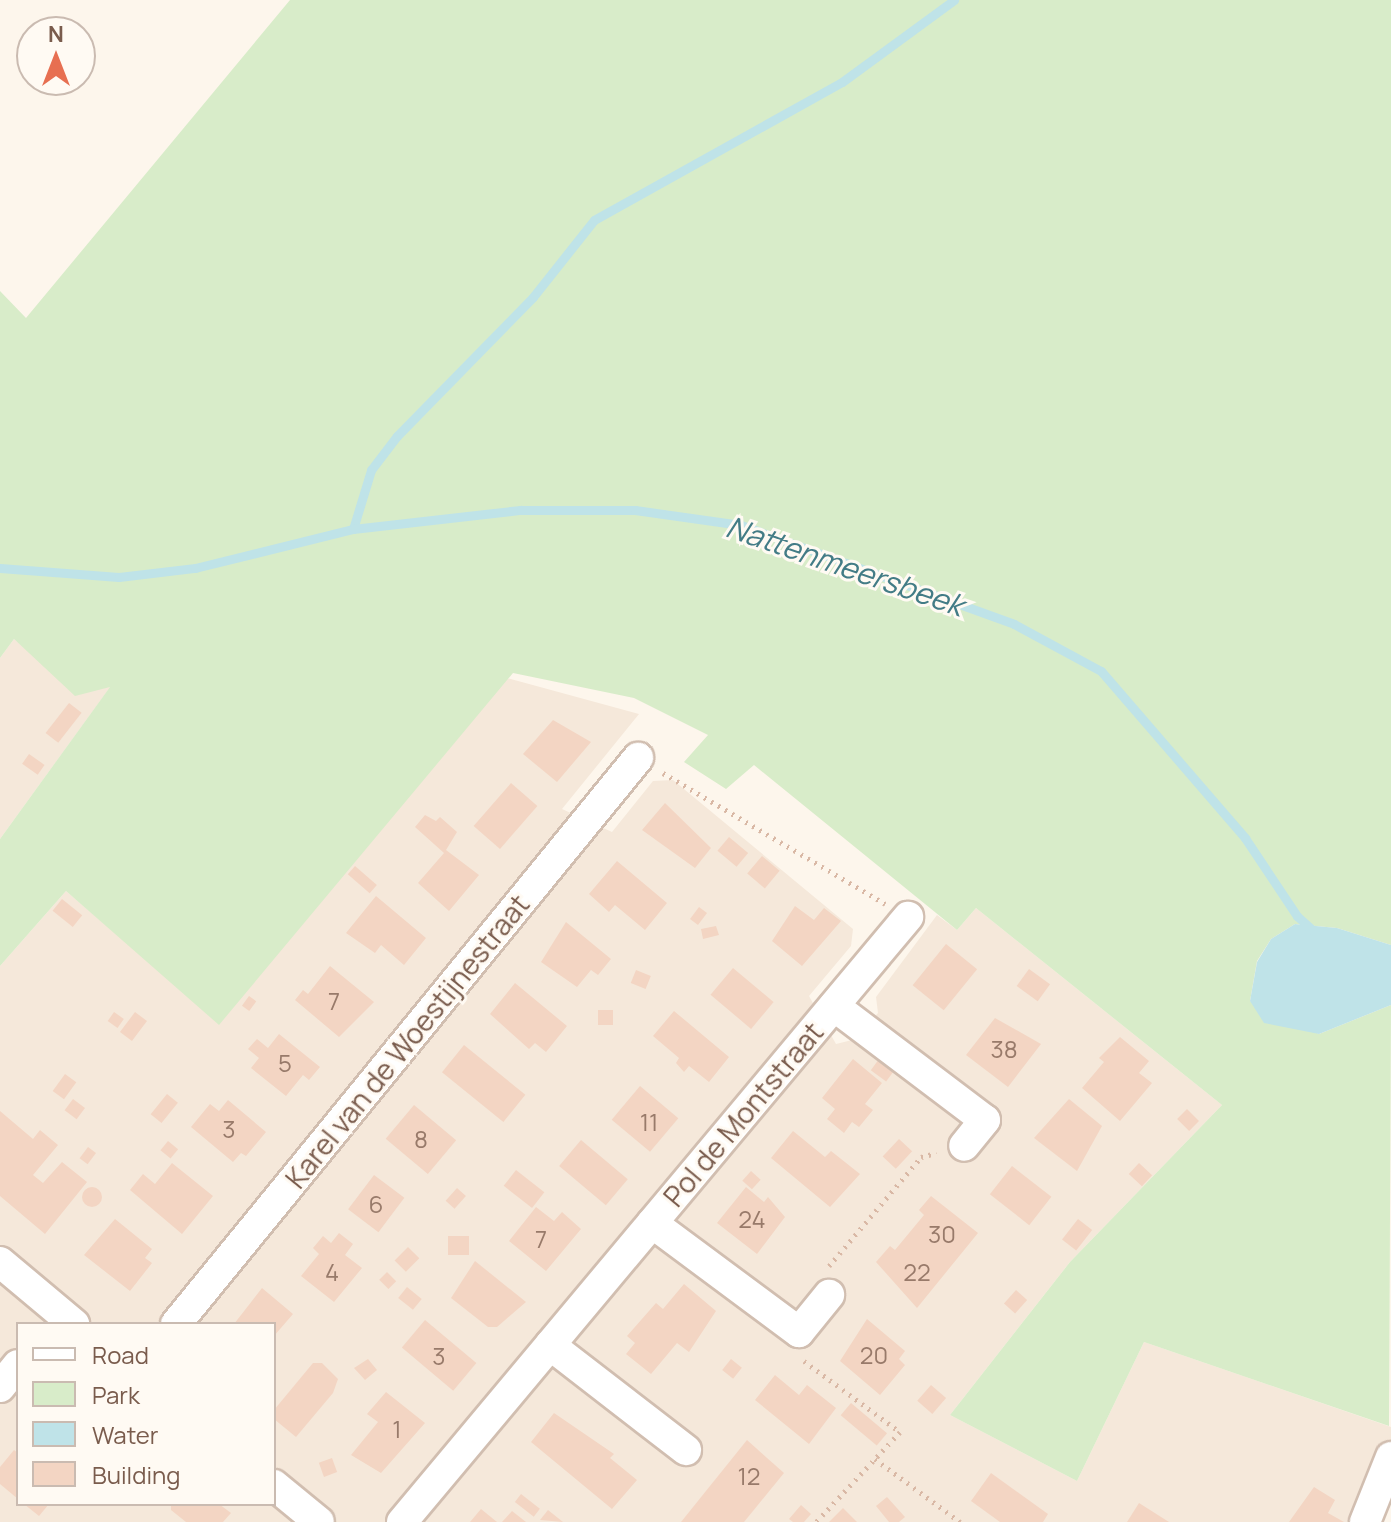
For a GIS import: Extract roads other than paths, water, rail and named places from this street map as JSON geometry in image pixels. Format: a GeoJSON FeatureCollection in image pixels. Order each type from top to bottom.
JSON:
{"type":"FeatureCollection","features":[{"type":"Feature","properties":{"kind":"street","name":"Karel van de Woestijnestraat"},"geometry":{"type":"LineString","coordinates":[[178,1322],[638,758]]}},
{"type":"Feature","properties":{"kind":"street","name":"Pol de Montstraat"},"geometry":{"type":"LineString","coordinates":[[402,1522],[908,917]]}},
{"type":"Feature","properties":{"kind":"street","name":"Pol de Montstraat"},"geometry":{"type":"LineString","coordinates":[[834,1006],[985,1120],[964,1146]]}},
{"type":"Feature","properties":{"kind":"street","name":"Pol de Montstraat"},"geometry":{"type":"LineString","coordinates":[[652,1223],[799,1332],[829,1295]]}},
{"type":"Feature","properties":{"kind":"street"},"geometry":{"type":"LineString","coordinates":[[0,1262],[62,1320]]}},
{"type":"Feature","properties":{"kind":"street"},"geometry":{"type":"LineString","coordinates":[[550,1345],[686,1450]]}},
{"type":"Feature","properties":{"kind":"street"},"geometry":{"type":"LineString","coordinates":[[0,1387],[16,1367]]}},
{"type":"Feature","properties":{"kind":"street"},"geometry":{"type":"LineString","coordinates":[[1365,1522],[1391,1457]]}},
{"type":"Feature","properties":{"kind":"street"},"geometry":{"type":"LineString","coordinates":[[276,1487],[302,1517]]}},
{"type":"Feature","properties":{"kind":"water"},"geometry":{"type":"Polygon","coordinates":[[[1295,924],[1337,928],[1391,945],[1391,1005],[1319,1034],[1264,1023],[1250,1001],[1257,962],[1271,939],[1295,924]]]}},
{"type":"Feature","properties":{"kind":"waterway"},"geometry":{"type":"LineString","coordinates":[[353,529],[371,470],[397,436],[533,297],[594,220],[842,82],[954,0]]}},
{"type":"Feature","properties":{"kind":"waterway","name":"Nattenmeersbeek"},"geometry":{"type":"LineString","coordinates":[[0,568],[119,577],[195,568],[353,529],[521,510],[635,510],[741,525],[1014,624],[1101,671],[1245,838],[1297,916],[1315,932]]}}]}
